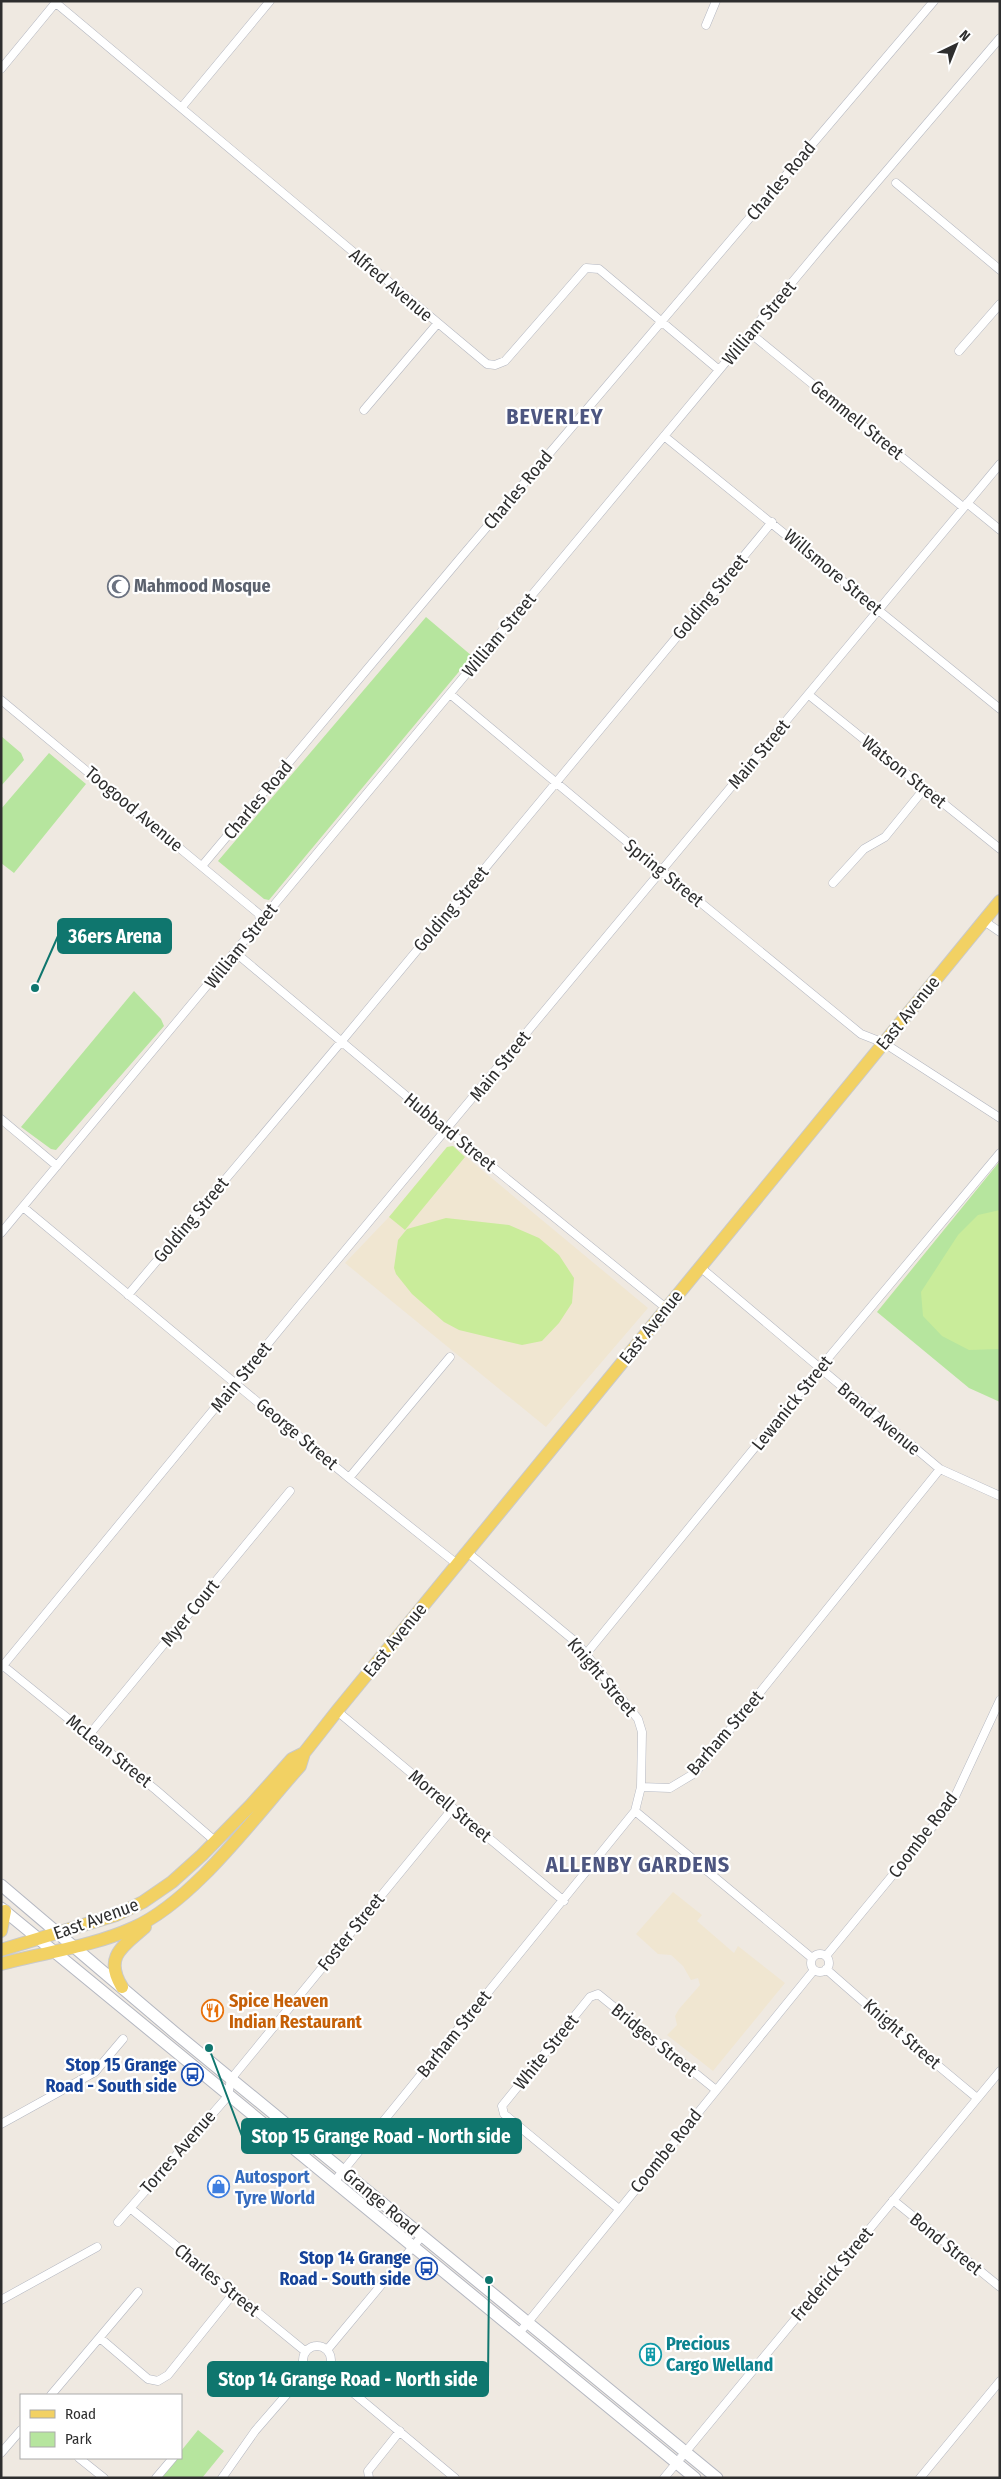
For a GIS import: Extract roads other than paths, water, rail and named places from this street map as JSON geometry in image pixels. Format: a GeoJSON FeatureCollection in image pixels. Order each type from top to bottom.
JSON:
{"type":"FeatureCollection","features":[{"type":"Feature","properties":{"kind":"main road","name":"East Avenue"},"geometry":{"type":"LineString","coordinates":[[47,1945],[132,1929],[158,1915],[186,1892],[242,1833],[300,1766],[304,1753],[337,1711],[1000,901]]}},
{"type":"Feature","properties":{"kind":"main road","name":"East Avenue"},"geometry":{"type":"LineString","coordinates":[[47,1945],[66,1940],[143,1902],[172,1882],[251,1805],[292,1759],[304,1753]]}},
{"type":"Feature","properties":{"kind":"main road","name":"Grange Road"},"geometry":{"type":"LineString","coordinates":[[1,1885],[231,2079],[717,2478]]}},
{"type":"Feature","properties":{"kind":"main road"},"geometry":{"type":"LineString","coordinates":[[1,1931],[3,1910]]}},
{"type":"Feature","properties":{"kind":"main road","name":"Grange Road"},"geometry":{"type":"LineString","coordinates":[[3,1910],[228,2096],[520,2332],[695,2478]]}},
{"type":"Feature","properties":{"kind":"main road"},"geometry":{"type":"LineString","coordinates":[[122,1987],[114,1966],[117,1953],[158,1915]]}},
{"type":"Feature","properties":{"kind":"main road"},"geometry":{"type":"LineString","coordinates":[[1,1950],[47,1945]]}},
{"type":"Feature","properties":{"kind":"main road"},"geometry":{"type":"LineString","coordinates":[[1,1964],[47,1945]]}},
{"type":"Feature","properties":{"kind":"street"},"geometry":{"type":"LineString","coordinates":[[182,107],[270,1]]}},
{"type":"Feature","properties":{"kind":"street"},"geometry":{"type":"LineString","coordinates":[[706,25],[716,1]]}},
{"type":"Feature","properties":{"kind":"street","name":"Charles Road"},"geometry":{"type":"LineString","coordinates":[[202,866],[934,1]]}},
{"type":"Feature","properties":{"kind":"street"},"geometry":{"type":"LineString","coordinates":[[1,69],[57,2]]}},
{"type":"Feature","properties":{"kind":"street","name":"Alfred Avenue"},"geometry":{"type":"LineString","coordinates":[[57,2],[437,324],[487,364],[495,365],[505,361],[586,268],[592,267],[599,269],[720,370]]}},
{"type":"Feature","properties":{"kind":"street","name":"William Street"},"geometry":{"type":"LineString","coordinates":[[1,1233],[236,953],[750,333],[1000,38]]}},
{"type":"Feature","properties":{"kind":"street"},"geometry":{"type":"LineString","coordinates":[[896,183],[1000,270]]}},
{"type":"Feature","properties":{"kind":"street"},"geometry":{"type":"LineString","coordinates":[[960,351],[1000,304]]}},
{"type":"Feature","properties":{"kind":"street"},"geometry":{"type":"LineString","coordinates":[[364,410],[437,324]]}},
{"type":"Feature","properties":{"kind":"street","name":"Gemmell Street"},"geometry":{"type":"LineString","coordinates":[[750,333],[965,505],[1000,530]]}},
{"type":"Feature","properties":{"kind":"street","name":"Willsmore Street"},"geometry":{"type":"LineString","coordinates":[[664,436],[1000,709]]}},
{"type":"Feature","properties":{"kind":"street","name":"Main Street"},"geometry":{"type":"LineString","coordinates":[[2,1666],[1000,464]]}},
{"type":"Feature","properties":{"kind":"street","name":"Golding Street"},"geometry":{"type":"LineString","coordinates":[[128,1295],[341,1042],[772,522]]}},
{"type":"Feature","properties":{"kind":"street","name":"Spring Street"},"geometry":{"type":"LineString","coordinates":[[450,694],[555,783],[861,1034],[884,1043],[1000,1118]]}},
{"type":"Feature","properties":{"kind":"street","name":"Watson Street"},"geometry":{"type":"LineString","coordinates":[[809,695],[1000,849]]}},
{"type":"Feature","properties":{"kind":"street","name":"Toogood Avenue"},"geometry":{"type":"LineString","coordinates":[[1,700],[259,914],[260,923]]}},
{"type":"Feature","properties":{"kind":"street"},"geometry":{"type":"LineString","coordinates":[[833,883],[864,849],[884,837],[924,789]]}},
{"type":"Feature","properties":{"kind":"street"},"geometry":{"type":"LineString","coordinates":[[984,921],[1000,932]]}},
{"type":"Feature","properties":{"kind":"street","name":"Hubbard Street"},"geometry":{"type":"LineString","coordinates":[[236,953],[447,1130],[666,1308]]}},
{"type":"Feature","properties":{"kind":"street"},"geometry":{"type":"LineString","coordinates":[[1,1119],[57,1166]]}},
{"type":"Feature","properties":{"kind":"street","name":"Lewanick Street"},"geometry":{"type":"LineString","coordinates":[[586,1654],[819,1369],[1000,1153]]}},
{"type":"Feature","properties":{"kind":"street","name":"George Street"},"geometry":{"type":"LineString","coordinates":[[23,1207],[349,1478],[457,1564]]}},
{"type":"Feature","properties":{"kind":"street","name":"Brand Avenue"},"geometry":{"type":"LineString","coordinates":[[700,1267],[940,1469],[1000,1496]]}},
{"type":"Feature","properties":{"kind":"street"},"geometry":{"type":"LineString","coordinates":[[349,1478],[450,1357]]}},
{"type":"Feature","properties":{"kind":"street","name":"Barham Street"},"geometry":{"type":"LineString","coordinates":[[334,2182],[564,1901],[635,1811],[641,1788],[670,1788],[695,1773],[940,1469]]}},
{"type":"Feature","properties":{"kind":"street","name":"Myer Court"},"geometry":{"type":"LineString","coordinates":[[90,1735],[290,1491]]}},
{"type":"Feature","properties":{"kind":"street","name":"Knight Street"},"geometry":{"type":"LineString","coordinates":[[467,1552],[577,1643],[638,1720],[642,1732],[641,1788]]}},
{"type":"Feature","properties":{"kind":"street","name":"McLean Street"},"geometry":{"type":"LineString","coordinates":[[2,1666],[90,1735],[215,1841]]}},
{"type":"Feature","properties":{"kind":"street","name":"Coombe Road"},"geometry":{"type":"LineString","coordinates":[[826,1956],[952,1802],[1000,1700]]}},
{"type":"Feature","properties":{"kind":"street","name":"Morrell Street"},"geometry":{"type":"LineString","coordinates":[[337,1711],[564,1901]]}},
{"type":"Feature","properties":{"kind":"street","name":"Foster Street"},"geometry":{"type":"LineString","coordinates":[[231,2079],[453,1808]]}},
{"type":"Feature","properties":{"kind":"street"},"geometry":{"type":"LineString","coordinates":[[635,1811],[812,1958]]}},
{"type":"Feature","properties":{"kind":"street"},"geometry":{"type":"LineString","coordinates":[[819,1954],[826,1956],[829,1962],[826,1969],[820,1972],[814,1970],[811,1964],[812,1958],[819,1954]]}},
{"type":"Feature","properties":{"kind":"street","name":"Knight Street"},"geometry":{"type":"LineString","coordinates":[[826,1969],[885,2019],[898,2033],[977,2098]]}},
{"type":"Feature","properties":{"kind":"street","name":"Coombe Road"},"geometry":{"type":"LineString","coordinates":[[520,2332],[814,1970]]}},
{"type":"Feature","properties":{"kind":"street","name":"Bridges Street"},"geometry":{"type":"LineString","coordinates":[[590,1997],[598,1994],[716,2090]]}},
{"type":"Feature","properties":{"kind":"street","name":"White Street"},"geometry":{"type":"LineString","coordinates":[[590,1997],[502,2106],[504,2114],[619,2209]]}},
{"type":"Feature","properties":{"kind":"street"},"geometry":{"type":"LineString","coordinates":[[1,2124],[94,2072],[123,2038]]}},
{"type":"Feature","properties":{"kind":"street","name":"Frederick Street"},"geometry":{"type":"LineString","coordinates":[[664,2478],[1000,2071]]}},
{"type":"Feature","properties":{"kind":"street","name":"Torres Avenue"},"geometry":{"type":"LineString","coordinates":[[118,2222],[228,2096],[231,2079]]}},
{"type":"Feature","properties":{"kind":"street","name":"Bond Street"},"geometry":{"type":"LineString","coordinates":[[893,2200],[1000,2287]]}},
{"type":"Feature","properties":{"kind":"street","name":"Charles Street"},"geometry":{"type":"LineString","coordinates":[[130,2208],[306,2352]]}},
{"type":"Feature","properties":{"kind":"street"},"geometry":{"type":"LineString","coordinates":[[327,2350],[422,2236]]}},
{"type":"Feature","properties":{"kind":"street"},"geometry":{"type":"LineString","coordinates":[[1,2300],[96,2247]]}},
{"type":"Feature","properties":{"kind":"street"},"geometry":{"type":"LineString","coordinates":[[52,2394],[138,2292]]}},
{"type":"Feature","properties":{"kind":"street"},"geometry":{"type":"LineString","coordinates":[[100,2338],[148,2379],[158,2381],[168,2374],[233,2294]]}},
{"type":"Feature","properties":{"kind":"street"},"geometry":{"type":"LineString","coordinates":[[316,2346],[327,2350],[332,2360],[327,2371],[317,2375],[307,2370],[303,2362],[306,2352],[316,2346]]}},
{"type":"Feature","properties":{"kind":"street"},"geometry":{"type":"LineString","coordinates":[[222,2478],[255,2430],[307,2370]]}},
{"type":"Feature","properties":{"kind":"street"},"geometry":{"type":"LineString","coordinates":[[327,2371],[454,2477]]}},
{"type":"Feature","properties":{"kind":"street"},"geometry":{"type":"LineString","coordinates":[[920,2478],[1000,2381]]}},
{"type":"Feature","properties":{"kind":"street"},"geometry":{"type":"LineString","coordinates":[[1,2453],[20,2431]]}},
{"type":"Feature","properties":{"kind":"street"},"geometry":{"type":"LineString","coordinates":[[369,2478],[368,2471],[400,2431]]}},
{"type":"Feature","properties":{"kind":"street"},"geometry":{"type":"LineString","coordinates":[[80,2459],[104,2478]]}},
{"type":"Feature","properties":{"kind":"street"},"geometry":{"type":"LineString","coordinates":[[156,2478],[172,2459]]}},
{"type":"Feature","properties":{"kind":"place","name":"Mahmood Mosque"},"geometry":{"type":"Point","coordinates":[118,586]}},
{"type":"Feature","properties":{"kind":"place","name":"36ers Arena"},"geometry":{"type":"Point","coordinates":[35,988]}},
{"type":"Feature","properties":{"kind":"place","name":"Spice Heaven Indian Restaurant"},"geometry":{"type":"Point","coordinates":[213,2011]}},
{"type":"Feature","properties":{"kind":"place","name":"Stop 15 Grange Road - North side"},"geometry":{"type":"Point","coordinates":[209,2048]}},
{"type":"Feature","properties":{"kind":"place","name":"Stop 15 Grange Road - South side"},"geometry":{"type":"Point","coordinates":[193,2075]}},
{"type":"Feature","properties":{"kind":"place","name":"Autosport Tyre World"},"geometry":{"type":"Point","coordinates":[219,2187]}},
{"type":"Feature","properties":{"kind":"place","name":"Stop 14 Grange Road - South side"},"geometry":{"type":"Point","coordinates":[427,2268]}},
{"type":"Feature","properties":{"kind":"place","name":"Stop 14 Grange Road - North side"},"geometry":{"type":"Point","coordinates":[489,2280]}},
{"type":"Feature","properties":{"kind":"place","name":"Precious Cargo Welland"},"geometry":{"type":"Point","coordinates":[650,2354]}},
{"type":"Feature","properties":{"kind":"district","name":"BEVERLEY"},"geometry":{"type":"Point","coordinates":[555,416]}},
{"type":"Feature","properties":{"kind":"district","name":"ALLENBY GARDENS"},"geometry":{"type":"Point","coordinates":[638,1864]}}]}
